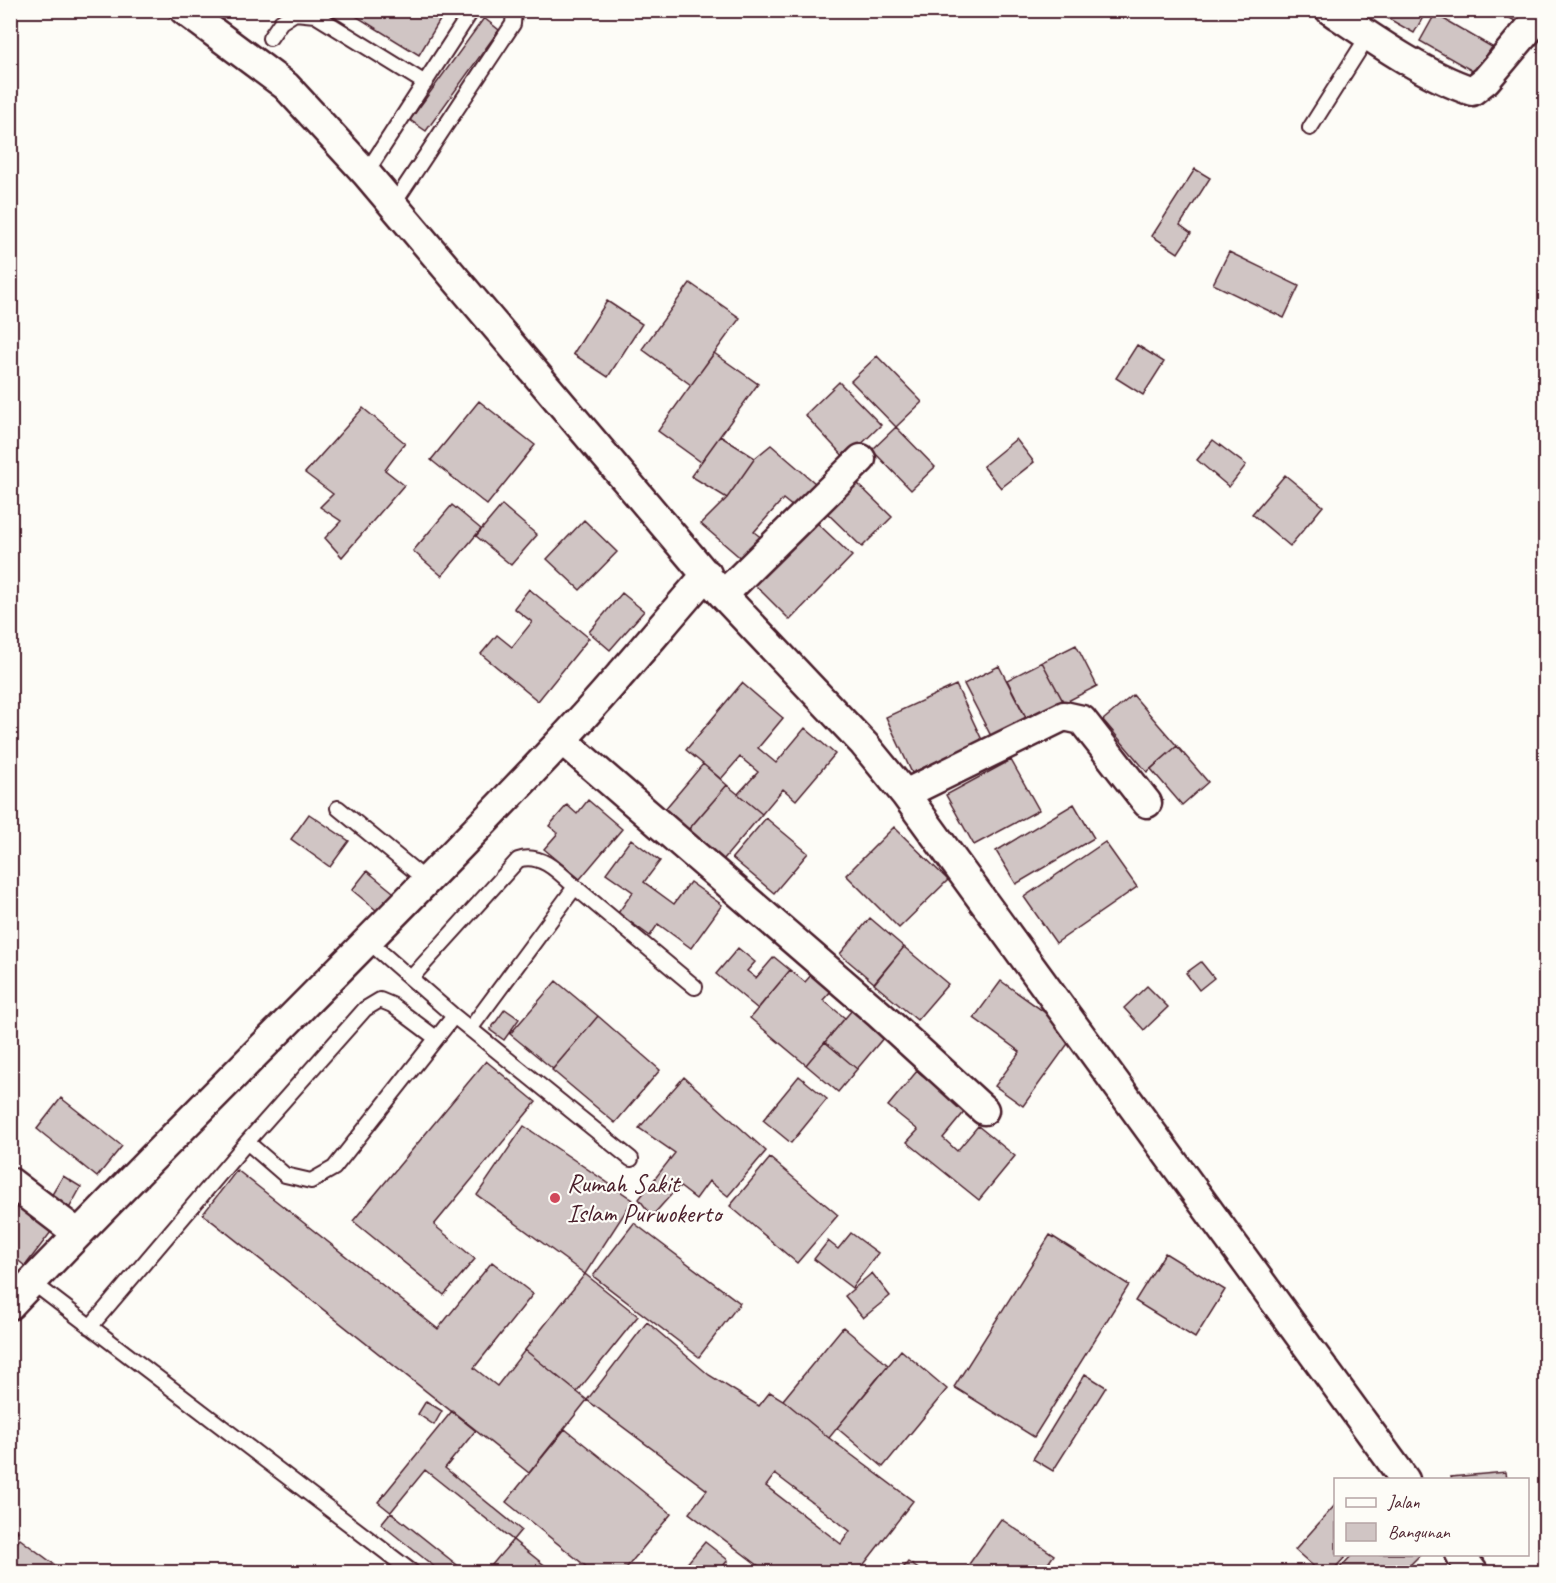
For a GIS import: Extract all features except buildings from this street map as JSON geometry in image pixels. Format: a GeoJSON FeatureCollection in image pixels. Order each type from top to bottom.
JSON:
{"type":"FeatureCollection","features":[{"type":"Feature","properties":{"kind":"street"},"geometry":{"type":"LineString","coordinates":[[184,10],[286,86],[366,173],[715,584],[864,744],[905,794],[1404,1478]]}},
{"type":"Feature","properties":{"kind":"street"},"geometry":{"type":"LineString","coordinates":[[1330,10],[1368,36],[1456,85],[1472,91],[1486,80],[1545,10]]}},
{"type":"Feature","properties":{"kind":"street"},"geometry":{"type":"LineString","coordinates":[[10,1305],[77,1233],[427,881],[715,584],[861,459]]}},
{"type":"Feature","properties":{"kind":"street"},"geometry":{"type":"LineString","coordinates":[[905,794],[1064,716],[1082,720],[1147,803]]}},
{"type":"Feature","properties":{"kind":"street"},"geometry":{"type":"LineString","coordinates":[[562,740],[879,1014],[984,1110]]}},
{"type":"Feature","properties":{"kind":"street"},"geometry":{"type":"LineString","coordinates":[[10,1182],[77,1233]]}},
{"type":"Feature","properties":{"kind":"street"},"geometry":{"type":"LineString","coordinates":[[1461,1556],[1473,1572]]}},
{"type":"Feature","properties":{"kind":"lane"},"geometry":{"type":"LineString","coordinates":[[366,173],[472,10]]}},
{"type":"Feature","properties":{"kind":"lane"},"geometry":{"type":"LineString","coordinates":[[393,206],[513,24],[514,10]]}},
{"type":"Feature","properties":{"kind":"lane"},"geometry":{"type":"LineString","coordinates":[[270,38],[281,22],[295,12],[315,15],[425,83]]}},
{"type":"Feature","properties":{"kind":"lane"},"geometry":{"type":"LineString","coordinates":[[1310,128],[1368,36]]}},
{"type":"Feature","properties":{"kind":"lane"},"geometry":{"type":"LineString","coordinates":[[338,808],[427,881]]}},
{"type":"Feature","properties":{"kind":"lane"},"geometry":{"type":"LineString","coordinates":[[411,978],[518,860],[529,856],[540,860],[575,887],[695,987]]}},
{"type":"Feature","properties":{"kind":"lane"},"geometry":{"type":"LineString","coordinates":[[470,1029],[575,887]]}},
{"type":"Feature","properties":{"kind":"lane"},"geometry":{"type":"LineString","coordinates":[[368,941],[454,1016],[631,1159]]}},
{"type":"Feature","properties":{"kind":"lane"},"geometry":{"type":"LineString","coordinates":[[90,1327],[247,1142],[365,1009],[380,1000],[392,1005],[436,1038]]}},
{"type":"Feature","properties":{"kind":"lane"},"geometry":{"type":"LineString","coordinates":[[247,1142],[285,1175],[311,1181],[334,1168],[454,1016]]}},
{"type":"Feature","properties":{"kind":"lane"},"geometry":{"type":"LineString","coordinates":[[32,1282],[412,1572]]}},
{"type":"Feature","properties":{"kind":"place","name":"Rumah Sakit Islam Purwokerto"},"geometry":{"type":"Point","coordinates":[555,1198]}}]}
